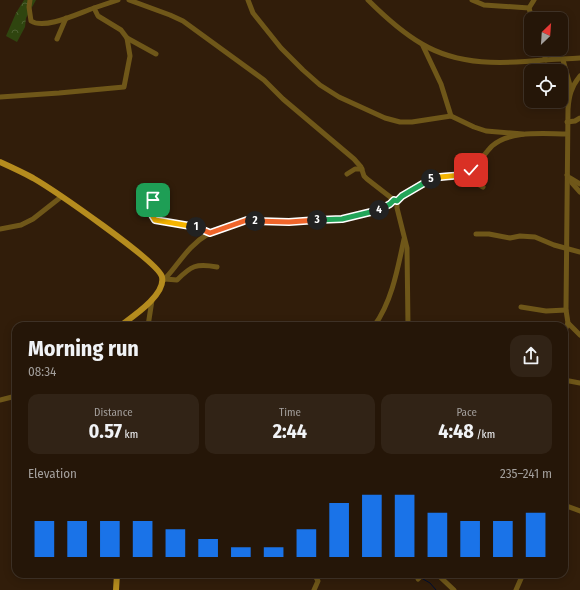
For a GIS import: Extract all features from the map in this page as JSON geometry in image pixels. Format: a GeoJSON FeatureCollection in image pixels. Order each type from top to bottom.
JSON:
{"type":"FeatureCollection","features":[{"type":"Feature","properties":{"kind":"main road"},"geometry":{"type":"LineString","coordinates":[[0,162],[34,178],[120,239],[149,261],[160,272],[164,280],[152,300],[125,322]]}},
{"type":"Feature","properties":{"kind":"main road"},"geometry":{"type":"LineString","coordinates":[[116,590],[117,578]]}},
{"type":"Feature","properties":{"kind":"street"},"geometry":{"type":"LineString","coordinates":[[30,0],[30,17],[31,21],[34,23],[48,23],[118,0]]}},
{"type":"Feature","properties":{"kind":"street"},"geometry":{"type":"LineString","coordinates":[[129,0],[170,15],[191,26],[264,80],[283,99],[354,159],[367,179],[395,200],[405,235],[407,248],[408,322]]}},
{"type":"Feature","properties":{"kind":"street"},"geometry":{"type":"LineString","coordinates":[[248,0],[253,13],[269,33],[292,59],[320,85],[339,96],[385,118],[400,122],[412,122],[451,116],[474,127],[486,130],[523,134],[566,134]]}},
{"type":"Feature","properties":{"kind":"street"},"geometry":{"type":"LineString","coordinates":[[368,0],[396,25],[423,45],[449,56],[472,61],[522,62],[580,58]]}},
{"type":"Feature","properties":{"kind":"street"},"geometry":{"type":"LineString","coordinates":[[472,0],[484,5],[529,8]]}},
{"type":"Feature","properties":{"kind":"street"},"geometry":{"type":"LineString","coordinates":[[530,12],[529,8],[534,0]]}},
{"type":"Feature","properties":{"kind":"street"},"geometry":{"type":"LineString","coordinates":[[94,8],[98,16],[121,30],[127,38],[156,54]]}},
{"type":"Feature","properties":{"kind":"street"},"geometry":{"type":"LineString","coordinates":[[57,39],[66,18]]}},
{"type":"Feature","properties":{"kind":"street"},"geometry":{"type":"LineString","coordinates":[[0,96],[60,94],[124,87],[130,56],[127,38]]}},
{"type":"Feature","properties":{"kind":"street"},"geometry":{"type":"LineString","coordinates":[[423,45],[440,80],[451,116]]}},
{"type":"Feature","properties":{"kind":"street"},"geometry":{"type":"LineString","coordinates":[[545,56],[546,60]]}},
{"type":"Feature","properties":{"kind":"street"},"geometry":{"type":"LineString","coordinates":[[563,60],[571,89]]}},
{"type":"Feature","properties":{"kind":"street"},"geometry":{"type":"LineString","coordinates":[[568,322],[566,310],[568,176],[566,134],[569,95],[571,89],[580,76]]}},
{"type":"Feature","properties":{"kind":"street"},"geometry":{"type":"LineString","coordinates":[[567,122],[575,121],[580,118]]}},
{"type":"Feature","properties":{"kind":"street"},"geometry":{"type":"LineString","coordinates":[[164,280],[197,241],[210,233],[247,220],[289,222],[342,219],[378,210],[436,177],[463,175],[471,170],[497,142],[523,134]]}},
{"type":"Feature","properties":{"kind":"street"},"geometry":{"type":"LineString","coordinates":[[347,174],[355,169],[362,170]]}},
{"type":"Feature","properties":{"kind":"street"},"geometry":{"type":"LineString","coordinates":[[463,175],[482,187]]}},
{"type":"Feature","properties":{"kind":"street"},"geometry":{"type":"LineString","coordinates":[[568,176],[580,184]]}},
{"type":"Feature","properties":{"kind":"street"},"geometry":{"type":"LineString","coordinates":[[568,176],[580,192]]}},
{"type":"Feature","properties":{"kind":"street"},"geometry":{"type":"LineString","coordinates":[[153,196],[152,215],[155,220],[199,228],[210,233]]}},
{"type":"Feature","properties":{"kind":"street"},"geometry":{"type":"LineString","coordinates":[[0,229],[21,225],[33,219],[61,197]]}},
{"type":"Feature","properties":{"kind":"street"},"geometry":{"type":"LineString","coordinates":[[476,234],[489,234],[510,238],[520,236],[535,237],[554,245],[580,252]]}},
{"type":"Feature","properties":{"kind":"street"},"geometry":{"type":"LineString","coordinates":[[377,322],[382,314],[391,293],[405,235]]}},
{"type":"Feature","properties":{"kind":"street"},"geometry":{"type":"LineString","coordinates":[[164,280],[177,280],[186,271],[198,265],[217,267]]}},
{"type":"Feature","properties":{"kind":"street"},"geometry":{"type":"LineString","coordinates":[[149,322],[152,300]]}},
{"type":"Feature","properties":{"kind":"street"},"geometry":{"type":"LineString","coordinates":[[521,307],[546,311],[566,310]]}},
{"type":"Feature","properties":{"kind":"street"},"geometry":{"type":"LineString","coordinates":[[568,323],[580,335]]}},
{"type":"Feature","properties":{"kind":"street"},"geometry":{"type":"LineString","coordinates":[[568,380],[573,380],[580,383]]}},
{"type":"Feature","properties":{"kind":"street"},"geometry":{"type":"LineString","coordinates":[[0,400],[12,397]]}},
{"type":"Feature","properties":{"kind":"street"},"geometry":{"type":"LineString","coordinates":[[568,506],[580,511]]}},
{"type":"Feature","properties":{"kind":"street"},"geometry":{"type":"LineString","coordinates":[[314,590],[318,581],[316,578]]}},
{"type":"Feature","properties":{"kind":"street"},"geometry":{"type":"LineString","coordinates":[[441,578],[454,590]]}},
{"type":"Feature","properties":{"kind":"street"},"geometry":{"type":"LineString","coordinates":[[516,590],[521,578]]}},
{"type":"Feature","properties":{"kind":"green space"},"geometry":{"type":"Polygon","coordinates":[[[24,0],[36,0],[26,18],[25,27],[17,42],[6,36],[16,13],[24,0]]]}},
{"type":"Feature","properties":{"kind":"waterway"},"geometry":{"type":"LineString","coordinates":[[423,579],[430,583],[436,590]]}},
{"type":"Feature","properties":{"kind":"route"},"geometry":{"type":"LineString","coordinates":[[153,200],[152,217],[155,220],[199,228],[210,233],[247,220],[289,222],[342,219],[366,214],[378,210],[390,204],[394,200],[397,201],[402,196],[436,177],[459,176],[471,170]]}}]}
